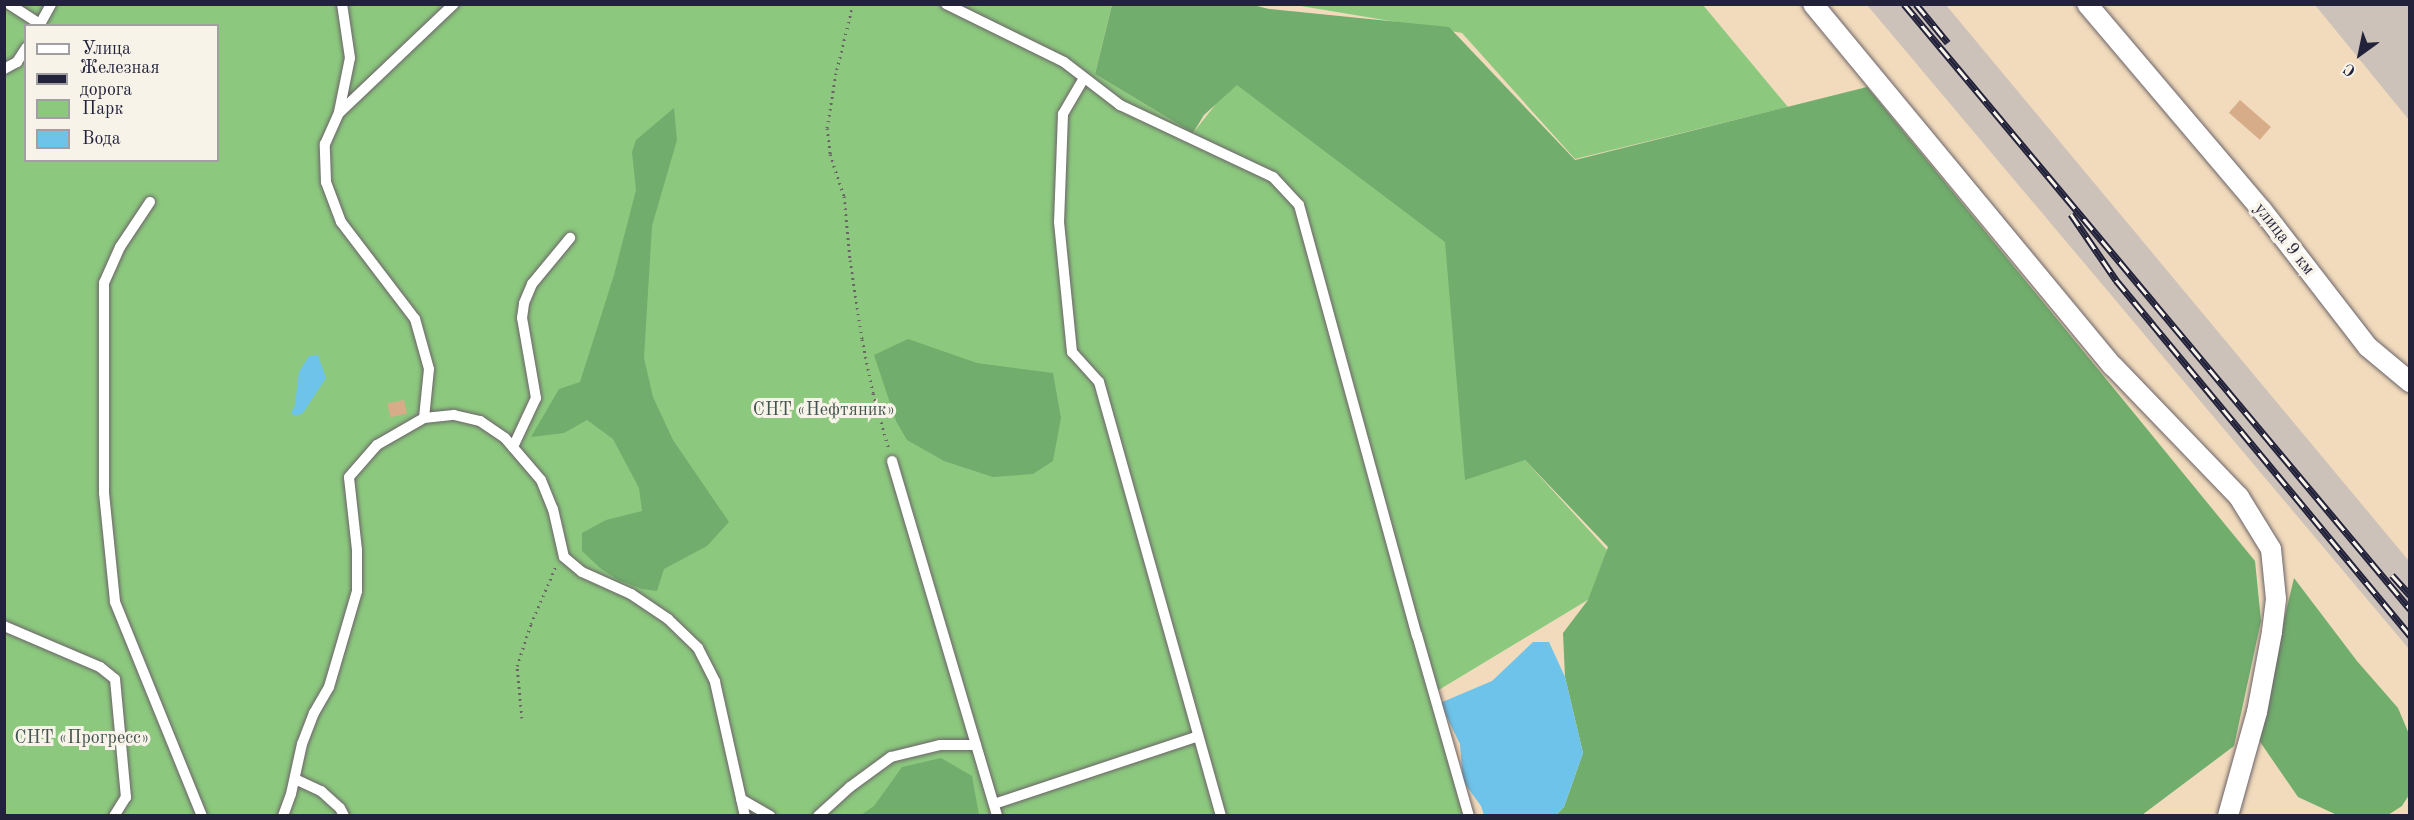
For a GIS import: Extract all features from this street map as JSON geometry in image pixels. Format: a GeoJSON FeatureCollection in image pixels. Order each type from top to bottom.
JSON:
{"type":"FeatureCollection","features":[{"type":"Feature","properties":{"kind":"street"},"geometry":{"type":"LineString","coordinates":[[1813,4],[2113,366],[2239,496],[2271,549],[2277,599],[2272,632],[2257,712],[2228,816]]}},
{"type":"Feature","properties":{"kind":"street","name":"улица 9 км"},"geometry":{"type":"LineString","coordinates":[[2087,4],[2262,210],[2368,347],[2409,382]]}},
{"type":"Feature","properties":{"kind":"lane"},"geometry":{"type":"LineString","coordinates":[[9,4],[38,24]]}},
{"type":"Feature","properties":{"kind":"lane"},"geometry":{"type":"LineString","coordinates":[[40,24],[51,4]]}},
{"type":"Feature","properties":{"kind":"lane"},"geometry":{"type":"LineString","coordinates":[[342,4],[350,58],[339,113],[325,144],[326,182],[341,222],[415,319],[429,369],[424,418]]}},
{"type":"Feature","properties":{"kind":"lane"},"geometry":{"type":"LineString","coordinates":[[339,113],[454,4]]}},
{"type":"Feature","properties":{"kind":"lane"},"geometry":{"type":"LineString","coordinates":[[946,4],[1064,62],[1120,105],[1273,177],[1299,205],[1469,816]]}},
{"type":"Feature","properties":{"kind":"lane"},"geometry":{"type":"LineString","coordinates":[[4,69],[17,62],[24,51]]}},
{"type":"Feature","properties":{"kind":"lane"},"geometry":{"type":"LineString","coordinates":[[1084,78],[1063,114],[1059,222],[1072,352],[1098,382],[1221,816]]}},
{"type":"Feature","properties":{"kind":"lane"},"geometry":{"type":"LineString","coordinates":[[150,202],[120,247],[104,283],[104,493],[116,602],[202,816]]}},
{"type":"Feature","properties":{"kind":"lane"},"geometry":{"type":"LineString","coordinates":[[513,447],[536,398],[522,318],[524,303],[532,284],[570,238]]}},
{"type":"Feature","properties":{"kind":"lane"},"geometry":{"type":"LineString","coordinates":[[283,816],[295,778],[302,744],[333,676],[357,591],[357,550],[350,477],[377,445],[424,418],[454,415],[480,421],[505,438],[541,480],[553,509],[564,556],[582,572],[640,600],[668,619],[698,648],[715,682],[745,816]]}},
{"type":"Feature","properties":{"kind":"lane"},"geometry":{"type":"LineString","coordinates":[[892,461],[997,816]]}},
{"type":"Feature","properties":{"kind":"lane"},"geometry":{"type":"LineString","coordinates":[[4,626],[100,667],[115,679],[126,797],[114,816]]}},
{"type":"Feature","properties":{"kind":"lane"},"geometry":{"type":"LineString","coordinates":[[994,804],[1198,736]]}},
{"type":"Feature","properties":{"kind":"lane"},"geometry":{"type":"LineString","coordinates":[[818,816],[850,787],[891,757],[940,745],[976,745]]}},
{"type":"Feature","properties":{"kind":"lane"},"geometry":{"type":"LineString","coordinates":[[295,778],[321,791],[340,808],[344,816]]}},
{"type":"Feature","properties":{"kind":"lane"},"geometry":{"type":"LineString","coordinates":[[741,799],[770,816]]}},
{"type":"Feature","properties":{"kind":"path"},"geometry":{"type":"LineString","coordinates":[[853,4],[827,128],[830,154],[844,196],[850,260],[871,382],[892,461]]}},
{"type":"Feature","properties":{"kind":"path"},"geometry":{"type":"LineString","coordinates":[[522,718],[517,666],[552,571],[564,556]]}},
{"type":"Feature","properties":{"kind":"shaded area"},"geometry":{"type":"Polygon","coordinates":[[[1867,5],[1946,5],[2409,561],[2409,649],[1867,5]]]}},
{"type":"Feature","properties":{"kind":"shaded area"},"geometry":{"type":"Polygon","coordinates":[[[2315,5],[2409,5],[2409,120],[2315,5]]]}},
{"type":"Feature","properties":{"kind":"green space","name":"СНТ «Нефтяник»"},"geometry":{"type":"Polygon","coordinates":[[[4,5],[1112,5],[1095,74],[1193,133],[1234,81],[1449,236],[1525,460],[1607,550],[1591,598],[1432,694],[1471,815],[5,815],[4,5]]]}},
{"type":"Feature","properties":{"kind":"green space"},"geometry":{"type":"Polygon","coordinates":[[[1112,5],[1253,5],[1269,9],[1449,27],[1575,160],[1867,87],[2255,561],[2261,621],[2234,746],[2142,815],[1556,815],[1564,807],[1583,753],[1565,677],[1563,633],[1588,600],[1608,547],[1525,460],[1465,480],[1445,242],[1237,85],[1204,115],[1193,133],[1095,74],[1112,5]]]}},
{"type":"Feature","properties":{"kind":"green space"},"geometry":{"type":"Polygon","coordinates":[[[1295,5],[1703,5],[1788,107],[1575,159],[1462,33],[1295,5]]]}},
{"type":"Feature","properties":{"kind":"green space"},"geometry":{"type":"Polygon","coordinates":[[[674,108],[677,140],[652,226],[644,358],[653,397],[673,440],[729,522],[707,546],[664,569],[657,591],[642,589],[618,580],[600,568],[582,551],[582,533],[606,520],[642,511],[639,488],[613,439],[587,420],[564,433],[531,437],[559,389],[580,382],[614,275],[636,190],[632,152],[636,140],[674,108]]]}},
{"type":"Feature","properties":{"kind":"green space"},"geometry":{"type":"Polygon","coordinates":[[[908,339],[977,363],[1053,373],[1061,418],[1053,461],[1033,474],[993,477],[944,461],[907,440],[896,421],[874,355],[908,339]]]}},
{"type":"Feature","properties":{"kind":"green space"},"geometry":{"type":"Polygon","coordinates":[[[2294,578],[2357,661],[2398,708],[2409,734],[2409,795],[2402,806],[2388,815],[2337,815],[2298,797],[2256,736],[2294,578]]]}},
{"type":"Feature","properties":{"kind":"green space"},"geometry":{"type":"Polygon","coordinates":[[[941,758],[972,776],[979,815],[861,815],[874,806],[902,767],[941,758]]]}},
{"type":"Feature","properties":{"kind":"water"},"geometry":{"type":"Polygon","coordinates":[[[318,355],[326,378],[303,413],[295,416],[291,413],[295,405],[299,372],[309,356],[318,355]]]}},
{"type":"Feature","properties":{"kind":"water"},"geometry":{"type":"Polygon","coordinates":[[[1533,642],[1549,642],[1565,677],[1583,753],[1564,807],[1556,815],[1484,815],[1481,806],[1463,781],[1460,744],[1440,703],[1492,681],[1533,642]]]}},
{"type":"Feature","properties":{"kind":"building"},"geometry":{"type":"Polygon","coordinates":[[[2240,100],[2271,127],[2260,140],[2229,113],[2240,100]]]}},
{"type":"Feature","properties":{"kind":"building"},"geometry":{"type":"Polygon","coordinates":[[[404,400],[407,414],[390,417],[387,404],[404,400]]]}},
{"type":"Feature","properties":{"kind":"railway"},"geometry":{"type":"LineString","coordinates":[[1904,4],[2410,609]]}},
{"type":"Feature","properties":{"kind":"railway"},"geometry":{"type":"LineString","coordinates":[[1916,4],[1948,43]]}},
{"type":"Feature","properties":{"kind":"railway"},"geometry":{"type":"LineString","coordinates":[[2071,214],[2116,280],[2410,636]]}},
{"type":"Feature","properties":{"kind":"railway"},"geometry":{"type":"LineString","coordinates":[[2392,575],[2410,595]]}},
{"type":"Feature","properties":{"kind":"park label","name":"СНТ «Прогресс»"},"geometry":{"type":"Point","coordinates":[82,738]}}]}
